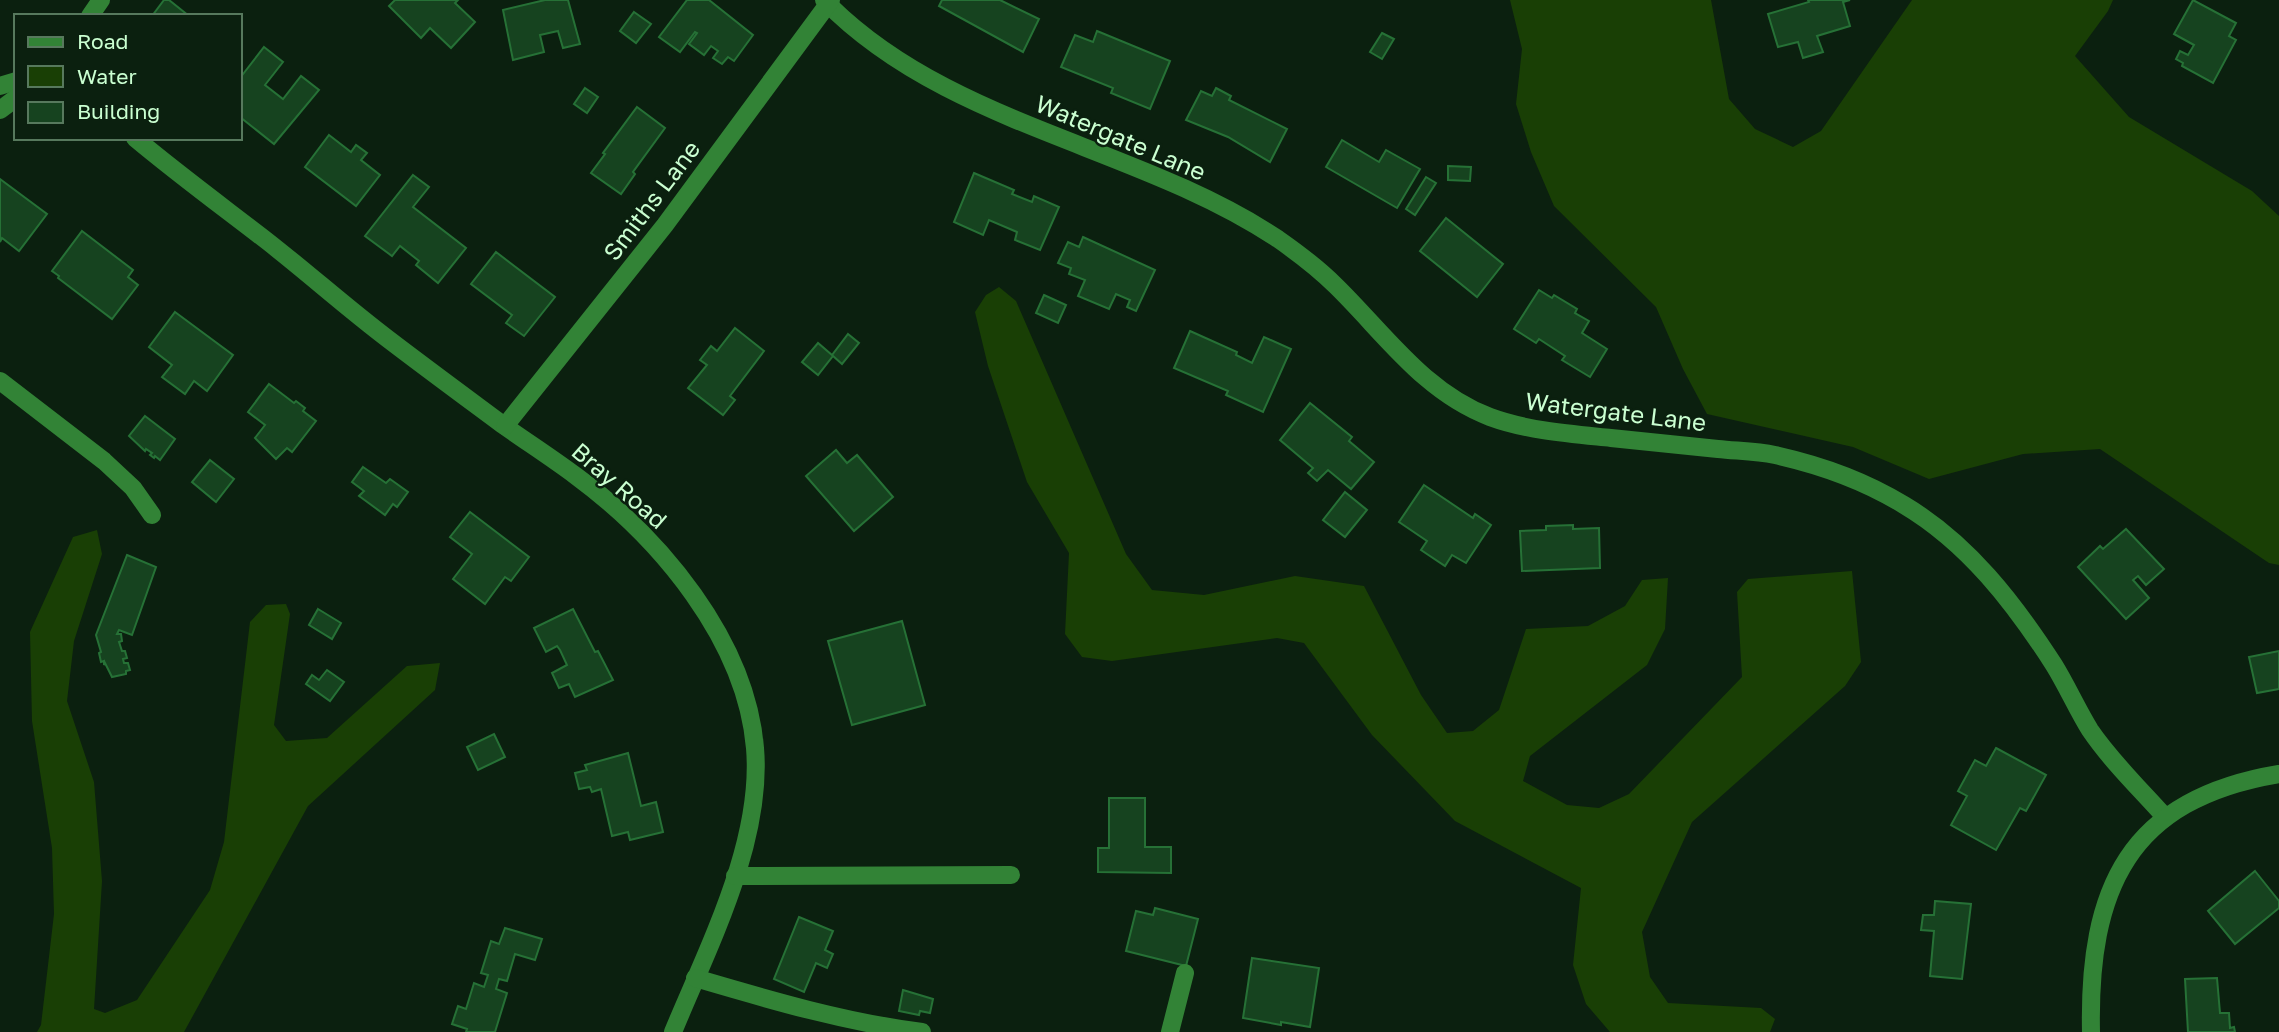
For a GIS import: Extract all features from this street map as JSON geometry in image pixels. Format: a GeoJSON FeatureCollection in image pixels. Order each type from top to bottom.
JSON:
{"type":"FeatureCollection","features":[{"type":"Feature","properties":{"kind":"street","name":"Smiths Lane"},"geometry":{"type":"LineString","coordinates":[[505,426],[665,225],[828,2]]}},
{"type":"Feature","properties":{"kind":"street","name":"Watergate Lane"},"geometry":{"type":"LineString","coordinates":[[828,2],[848,23],[893,56],[952,92],[1154,175],[1232,212],[1278,239],[1336,286],[1434,387],[1463,406],[1495,419],[1560,433],[1771,454],[1821,467],[1902,503],[1932,523],[1967,553],[2002,592],[2054,666],[2091,731],[2165,817]]}},
{"type":"Feature","properties":{"kind":"street","name":"Bray Road"},"geometry":{"type":"LineString","coordinates":[[138,140],[385,337],[577,476],[613,506],[654,547],[684,583],[723,641],[749,708],[755,748],[755,789],[748,836],[735,876],[711,943],[673,1032]]}},
{"type":"Feature","properties":{"kind":"street"},"geometry":{"type":"LineString","coordinates":[[0,381],[104,461],[133,488],[152,515]]}},
{"type":"Feature","properties":{"kind":"street"},"geometry":{"type":"LineString","coordinates":[[2091,1032],[2090,986],[2096,944],[2108,895],[2122,867],[2140,841],[2165,817],[2211,791],[2250,779],[2279,774]]}},
{"type":"Feature","properties":{"kind":"street"},"geometry":{"type":"LineString","coordinates":[[735,876],[1011,875]]}},
{"type":"Feature","properties":{"kind":"street"},"geometry":{"type":"LineString","coordinates":[[1170,1032],[1185,974]]}},
{"type":"Feature","properties":{"kind":"street"},"geometry":{"type":"LineString","coordinates":[[695,978],[812,1012],[882,1027],[922,1032]]}},
{"type":"Feature","properties":{"kind":"water"},"geometry":{"type":"Polygon","coordinates":[[[1510,0],[1711,0],[1729,99],[1755,129],[1793,147],[1821,131],[1912,0],[2113,0],[2075,56],[2129,117],[2252,191],[2279,216],[2279,565],[2269,563],[2100,449],[2023,454],[1929,479],[1853,447],[1707,414],[1683,369],[1656,307],[1554,206],[1531,152],[1516,104],[1522,49],[1510,0]]]}},
{"type":"Feature","properties":{"kind":"water"},"geometry":{"type":"Polygon","coordinates":[[[999,287],[1016,301],[1126,554],[1152,590],[1204,595],[1295,576],[1364,586],[1421,695],[1447,733],[1473,731],[1499,710],[1526,629],[1588,626],[1625,606],[1642,580],[1668,578],[1665,629],[1647,665],[1530,756],[1523,781],[1567,805],[1599,808],[1629,794],[1742,677],[1737,592],[1748,579],[1852,571],[1861,662],[1845,686],[1692,822],[1642,932],[1650,977],[1668,1003],[1761,1008],[1775,1019],[1770,1032],[1610,1032],[1586,1004],[1573,965],[1581,888],[1455,821],[1372,735],[1304,643],[1277,638],[1112,661],[1082,657],[1065,634],[1069,553],[1027,482],[988,366],[975,312],[986,295],[999,287]]]}},
{"type":"Feature","properties":{"kind":"water"},"geometry":{"type":"Polygon","coordinates":[[[97,530],[102,554],[74,641],[67,701],[94,782],[102,881],[94,1009],[105,1013],[137,1000],[210,890],[224,842],[250,622],[266,605],[286,604],[290,614],[274,725],[286,741],[327,738],[407,666],[440,663],[435,690],[308,806],[184,1032],[37,1032],[41,1025],[54,914],[52,848],[32,721],[30,632],[73,537],[97,530]]]}},
{"type":"Feature","properties":{"kind":"building"},"geometry":{"type":"Polygon","coordinates":[[[164,0],[169,0],[186,14],[154,14],[164,0]]]}},
{"type":"Feature","properties":{"kind":"building"},"geometry":{"type":"Polygon","coordinates":[[[395,0],[458,0],[455,3],[475,22],[451,48],[430,28],[421,38],[389,6],[395,0]]]}},
{"type":"Feature","properties":{"kind":"building"},"geometry":{"type":"Polygon","coordinates":[[[545,0],[568,0],[580,44],[563,48],[558,31],[540,35],[544,52],[513,60],[503,10],[545,0]]]}},
{"type":"Feature","properties":{"kind":"building"},"geometry":{"type":"Polygon","coordinates":[[[687,0],[709,0],[753,35],[734,61],[728,57],[722,64],[713,58],[718,51],[711,46],[704,55],[689,44],[697,33],[695,32],[680,52],[659,37],[687,0]]]}},
{"type":"Feature","properties":{"kind":"building"},"geometry":{"type":"Polygon","coordinates":[[[942,0],[1000,0],[1039,19],[1023,52],[939,6],[942,0]]]}},
{"type":"Feature","properties":{"kind":"building"},"geometry":{"type":"Polygon","coordinates":[[[1808,0],[1850,0],[1843,2],[1850,26],[1817,36],[1823,52],[1803,58],[1798,42],[1778,47],[1768,14],[1809,2],[1808,0]]]}},
{"type":"Feature","properties":{"kind":"building"},"geometry":{"type":"Polygon","coordinates":[[[2193,0],[2236,23],[2229,36],[2236,40],[2213,83],[2182,66],[2183,63],[2176,59],[2180,51],[2188,55],[2194,45],[2174,34],[2193,0]]]}},
{"type":"Feature","properties":{"kind":"building"},"geometry":{"type":"Polygon","coordinates":[[[634,12],[651,24],[636,43],[620,31],[634,12]]]}},
{"type":"Feature","properties":{"kind":"building"},"geometry":{"type":"Polygon","coordinates":[[[1097,31],[1170,61],[1150,109],[1111,93],[1113,88],[1061,67],[1075,35],[1093,42],[1097,31]]]}},
{"type":"Feature","properties":{"kind":"building"},"geometry":{"type":"Polygon","coordinates":[[[1382,33],[1394,39],[1382,59],[1370,52],[1382,33]]]}},
{"type":"Feature","properties":{"kind":"building"},"geometry":{"type":"Polygon","coordinates":[[[264,47],[283,62],[265,85],[283,99],[301,76],[319,90],[274,144],[242,119],[242,75],[264,47]]]}},
{"type":"Feature","properties":{"kind":"building"},"geometry":{"type":"Polygon","coordinates":[[[585,88],[598,97],[587,113],[574,104],[585,88]]]}},
{"type":"Feature","properties":{"kind":"building"},"geometry":{"type":"Polygon","coordinates":[[[1216,88],[1231,96],[1229,100],[1287,129],[1270,162],[1228,137],[1186,120],[1201,91],[1212,96],[1216,88]]]}},
{"type":"Feature","properties":{"kind":"building"},"geometry":{"type":"Polygon","coordinates":[[[637,107],[665,128],[633,172],[635,174],[621,194],[591,173],[637,107]]]}},
{"type":"Feature","properties":{"kind":"building"},"geometry":{"type":"Polygon","coordinates":[[[329,135],[351,152],[356,145],[367,153],[361,160],[380,175],[356,206],[305,167],[329,135]]]}},
{"type":"Feature","properties":{"kind":"building"},"geometry":{"type":"Polygon","coordinates":[[[1342,140],[1379,162],[1386,150],[1420,169],[1397,208],[1326,167],[1342,140]]]}},
{"type":"Feature","properties":{"kind":"building"},"geometry":{"type":"Polygon","coordinates":[[[1448,166],[1471,167],[1470,181],[1448,180],[1448,166]]]}},
{"type":"Feature","properties":{"kind":"building"},"geometry":{"type":"Polygon","coordinates":[[[974,173],[1014,190],[1012,194],[1032,202],[1034,196],[1059,207],[1040,250],[1015,240],[1017,232],[989,220],[983,235],[954,222],[974,173]]]}},
{"type":"Feature","properties":{"kind":"building"},"geometry":{"type":"Polygon","coordinates":[[[413,175],[429,187],[413,207],[466,248],[438,283],[416,265],[419,261],[400,246],[392,256],[365,236],[413,175]]]}},
{"type":"Feature","properties":{"kind":"building"},"geometry":{"type":"Polygon","coordinates":[[[1426,177],[1436,183],[1415,215],[1406,209],[1426,177]]]}},
{"type":"Feature","properties":{"kind":"building"},"geometry":{"type":"Polygon","coordinates":[[[0,179],[47,214],[19,251],[2,238],[0,242],[0,179]]]}},
{"type":"Feature","properties":{"kind":"building"},"geometry":{"type":"Polygon","coordinates":[[[1446,218],[1503,264],[1477,297],[1420,251],[1446,218]]]}},
{"type":"Feature","properties":{"kind":"building"},"geometry":{"type":"Polygon","coordinates":[[[82,231],[133,270],[128,277],[138,285],[112,319],[52,271],[82,231]]]}},
{"type":"Feature","properties":{"kind":"building"},"geometry":{"type":"Polygon","coordinates":[[[1083,237],[1155,270],[1136,311],[1127,307],[1130,300],[1116,294],[1109,309],[1078,296],[1085,280],[1069,274],[1071,268],[1058,263],[1068,242],[1079,247],[1083,237]]]}},
{"type":"Feature","properties":{"kind":"building"},"geometry":{"type":"Polygon","coordinates":[[[496,252],[555,297],[524,336],[506,323],[512,315],[471,284],[496,252]]]}},
{"type":"Feature","properties":{"kind":"building"},"geometry":{"type":"Polygon","coordinates":[[[1539,290],[1552,298],[1554,295],[1577,309],[1575,313],[1589,321],[1582,333],[1607,349],[1590,377],[1562,360],[1565,356],[1539,339],[1536,343],[1514,329],[1539,290]]]}},
{"type":"Feature","properties":{"kind":"building"},"geometry":{"type":"Polygon","coordinates":[[[1044,295],[1066,305],[1058,323],[1036,313],[1044,295]]]}},
{"type":"Feature","properties":{"kind":"building"},"geometry":{"type":"Polygon","coordinates":[[[175,312],[233,355],[207,391],[194,381],[185,394],[162,377],[172,365],[149,347],[175,312]]]}},
{"type":"Feature","properties":{"kind":"building"},"geometry":{"type":"Polygon","coordinates":[[[735,328],[764,351],[730,396],[735,400],[723,415],[688,388],[707,365],[700,360],[711,346],[717,351],[735,328]]]}},
{"type":"Feature","properties":{"kind":"building"},"geometry":{"type":"Polygon","coordinates":[[[1190,331],[1237,352],[1236,355],[1252,363],[1264,337],[1291,349],[1263,412],[1226,395],[1228,391],[1174,368],[1190,331]]]}},
{"type":"Feature","properties":{"kind":"building"},"geometry":{"type":"Polygon","coordinates":[[[848,334],[859,343],[842,364],[833,356],[818,375],[802,362],[818,343],[832,355],[848,334]]]}},
{"type":"Feature","properties":{"kind":"building"},"geometry":{"type":"Polygon","coordinates":[[[269,384],[305,408],[303,411],[316,421],[292,452],[287,448],[276,459],[255,438],[265,425],[248,412],[269,384]]]}},
{"type":"Feature","properties":{"kind":"building"},"geometry":{"type":"Polygon","coordinates":[[[1310,403],[1352,437],[1349,441],[1374,462],[1351,489],[1328,470],[1317,481],[1308,473],[1313,468],[1280,440],[1310,403]]]}},
{"type":"Feature","properties":{"kind":"building"},"geometry":{"type":"Polygon","coordinates":[[[145,416],[175,439],[160,460],[150,455],[152,453],[146,449],[145,451],[129,436],[145,416]]]}},
{"type":"Feature","properties":{"kind":"building"},"geometry":{"type":"Polygon","coordinates":[[[836,450],[847,463],[857,455],[893,497],[854,531],[806,476],[836,450]]]}},
{"type":"Feature","properties":{"kind":"building"},"geometry":{"type":"Polygon","coordinates":[[[210,460],[234,479],[216,502],[192,482],[210,460]]]}},
{"type":"Feature","properties":{"kind":"building"},"geometry":{"type":"Polygon","coordinates":[[[363,467],[386,483],[390,479],[408,492],[397,507],[393,504],[385,515],[359,496],[364,491],[352,482],[363,467]]]}},
{"type":"Feature","properties":{"kind":"building"},"geometry":{"type":"Polygon","coordinates":[[[1424,485],[1473,518],[1475,514],[1491,525],[1466,563],[1452,555],[1445,566],[1421,550],[1427,541],[1399,522],[1424,485]]]}},
{"type":"Feature","properties":{"kind":"building"},"geometry":{"type":"Polygon","coordinates":[[[1345,492],[1367,510],[1345,537],[1323,520],[1345,492]]]}},
{"type":"Feature","properties":{"kind":"building"},"geometry":{"type":"Polygon","coordinates":[[[470,512],[529,557],[511,581],[505,577],[485,604],[453,579],[472,554],[450,537],[470,512]]]}},
{"type":"Feature","properties":{"kind":"building"},"geometry":{"type":"Polygon","coordinates":[[[1573,525],[1573,529],[1599,528],[1600,568],[1522,571],[1520,531],[1573,525]]]}},
{"type":"Feature","properties":{"kind":"building"},"geometry":{"type":"Polygon","coordinates":[[[2126,529],[2164,569],[2146,585],[2138,576],[2133,580],[2149,598],[2126,619],[2078,567],[2100,546],[2103,549],[2126,529]]]}},
{"type":"Feature","properties":{"kind":"building"},"geometry":{"type":"Polygon","coordinates":[[[127,555],[156,567],[132,635],[119,630],[117,634],[121,634],[122,641],[119,642],[127,658],[123,659],[124,663],[128,663],[130,670],[126,671],[126,674],[112,677],[104,661],[101,662],[96,635],[127,555]]]}},
{"type":"Feature","properties":{"kind":"building"},"geometry":{"type":"Polygon","coordinates":[[[318,609],[341,623],[332,639],[309,625],[318,609]]]}},
{"type":"Feature","properties":{"kind":"building"},"geometry":{"type":"Polygon","coordinates":[[[573,609],[613,680],[575,697],[569,684],[559,688],[552,673],[567,665],[560,650],[557,646],[546,652],[534,628],[573,609]]]}},
{"type":"Feature","properties":{"kind":"building"},"geometry":{"type":"Polygon","coordinates":[[[902,621],[925,705],[852,725],[828,641],[902,621]]]}},
{"type":"Feature","properties":{"kind":"building"},"geometry":{"type":"Polygon","coordinates":[[[2279,651],[2279,689],[2257,693],[2249,657],[2279,651]]]}},
{"type":"Feature","properties":{"kind":"building"},"geometry":{"type":"Polygon","coordinates":[[[327,670],[344,682],[330,701],[306,684],[312,675],[319,680],[327,670]]]}},
{"type":"Feature","properties":{"kind":"building"},"geometry":{"type":"Polygon","coordinates":[[[494,734],[505,757],[478,770],[467,747],[494,734]]]}},
{"type":"Feature","properties":{"kind":"building"},"geometry":{"type":"Polygon","coordinates":[[[1996,748],[2046,775],[2026,811],[2020,808],[1996,850],[1951,825],[1967,796],[1958,791],[1975,760],[1986,766],[1996,748]]]}},
{"type":"Feature","properties":{"kind":"building"},"geometry":{"type":"Polygon","coordinates":[[[628,753],[641,806],[656,802],[663,832],[630,840],[628,832],[612,836],[601,789],[592,792],[590,787],[579,789],[575,773],[587,770],[585,765],[628,753]]]}},
{"type":"Feature","properties":{"kind":"building"},"geometry":{"type":"Polygon","coordinates":[[[1109,798],[1145,798],[1145,847],[1171,847],[1171,873],[1098,872],[1098,848],[1109,848],[1109,798]]]}},
{"type":"Feature","properties":{"kind":"building"},"geometry":{"type":"Polygon","coordinates":[[[2255,871],[2279,901],[2279,908],[2235,944],[2208,911],[2255,871]]]}},
{"type":"Feature","properties":{"kind":"building"},"geometry":{"type":"Polygon","coordinates":[[[1935,901],[1971,904],[1962,979],[1930,976],[1934,931],[1921,930],[1923,915],[1934,915],[1935,901]]]}},
{"type":"Feature","properties":{"kind":"building"},"geometry":{"type":"Polygon","coordinates":[[[1155,908],[1198,919],[1186,966],[1126,951],[1136,911],[1153,915],[1155,908]]]}},
{"type":"Feature","properties":{"kind":"building"},"geometry":{"type":"Polygon","coordinates":[[[799,917],[833,931],[825,950],[833,954],[827,968],[816,963],[804,992],[774,979],[799,917]]]}},
{"type":"Feature","properties":{"kind":"building"},"geometry":{"type":"Polygon","coordinates":[[[505,928],[542,939],[535,960],[515,954],[507,981],[499,979],[496,989],[507,993],[495,1032],[466,1032],[467,1029],[452,1024],[458,1006],[466,1009],[474,983],[484,987],[488,975],[481,973],[491,941],[499,944],[505,928]]]}},
{"type":"Feature","properties":{"kind":"building"},"geometry":{"type":"Polygon","coordinates":[[[1252,958],[1319,968],[1310,1027],[1243,1018],[1252,958]]]}},
{"type":"Feature","properties":{"kind":"building"},"geometry":{"type":"Polygon","coordinates":[[[2217,978],[2220,1013],[2229,1013],[2230,1028],[2234,1027],[2235,1032],[2188,1032],[2185,979],[2217,978]]]}},
{"type":"Feature","properties":{"kind":"building"},"geometry":{"type":"Polygon","coordinates":[[[903,990],[933,999],[930,1013],[920,1011],[919,1015],[899,1011],[903,990]]]}}]}
